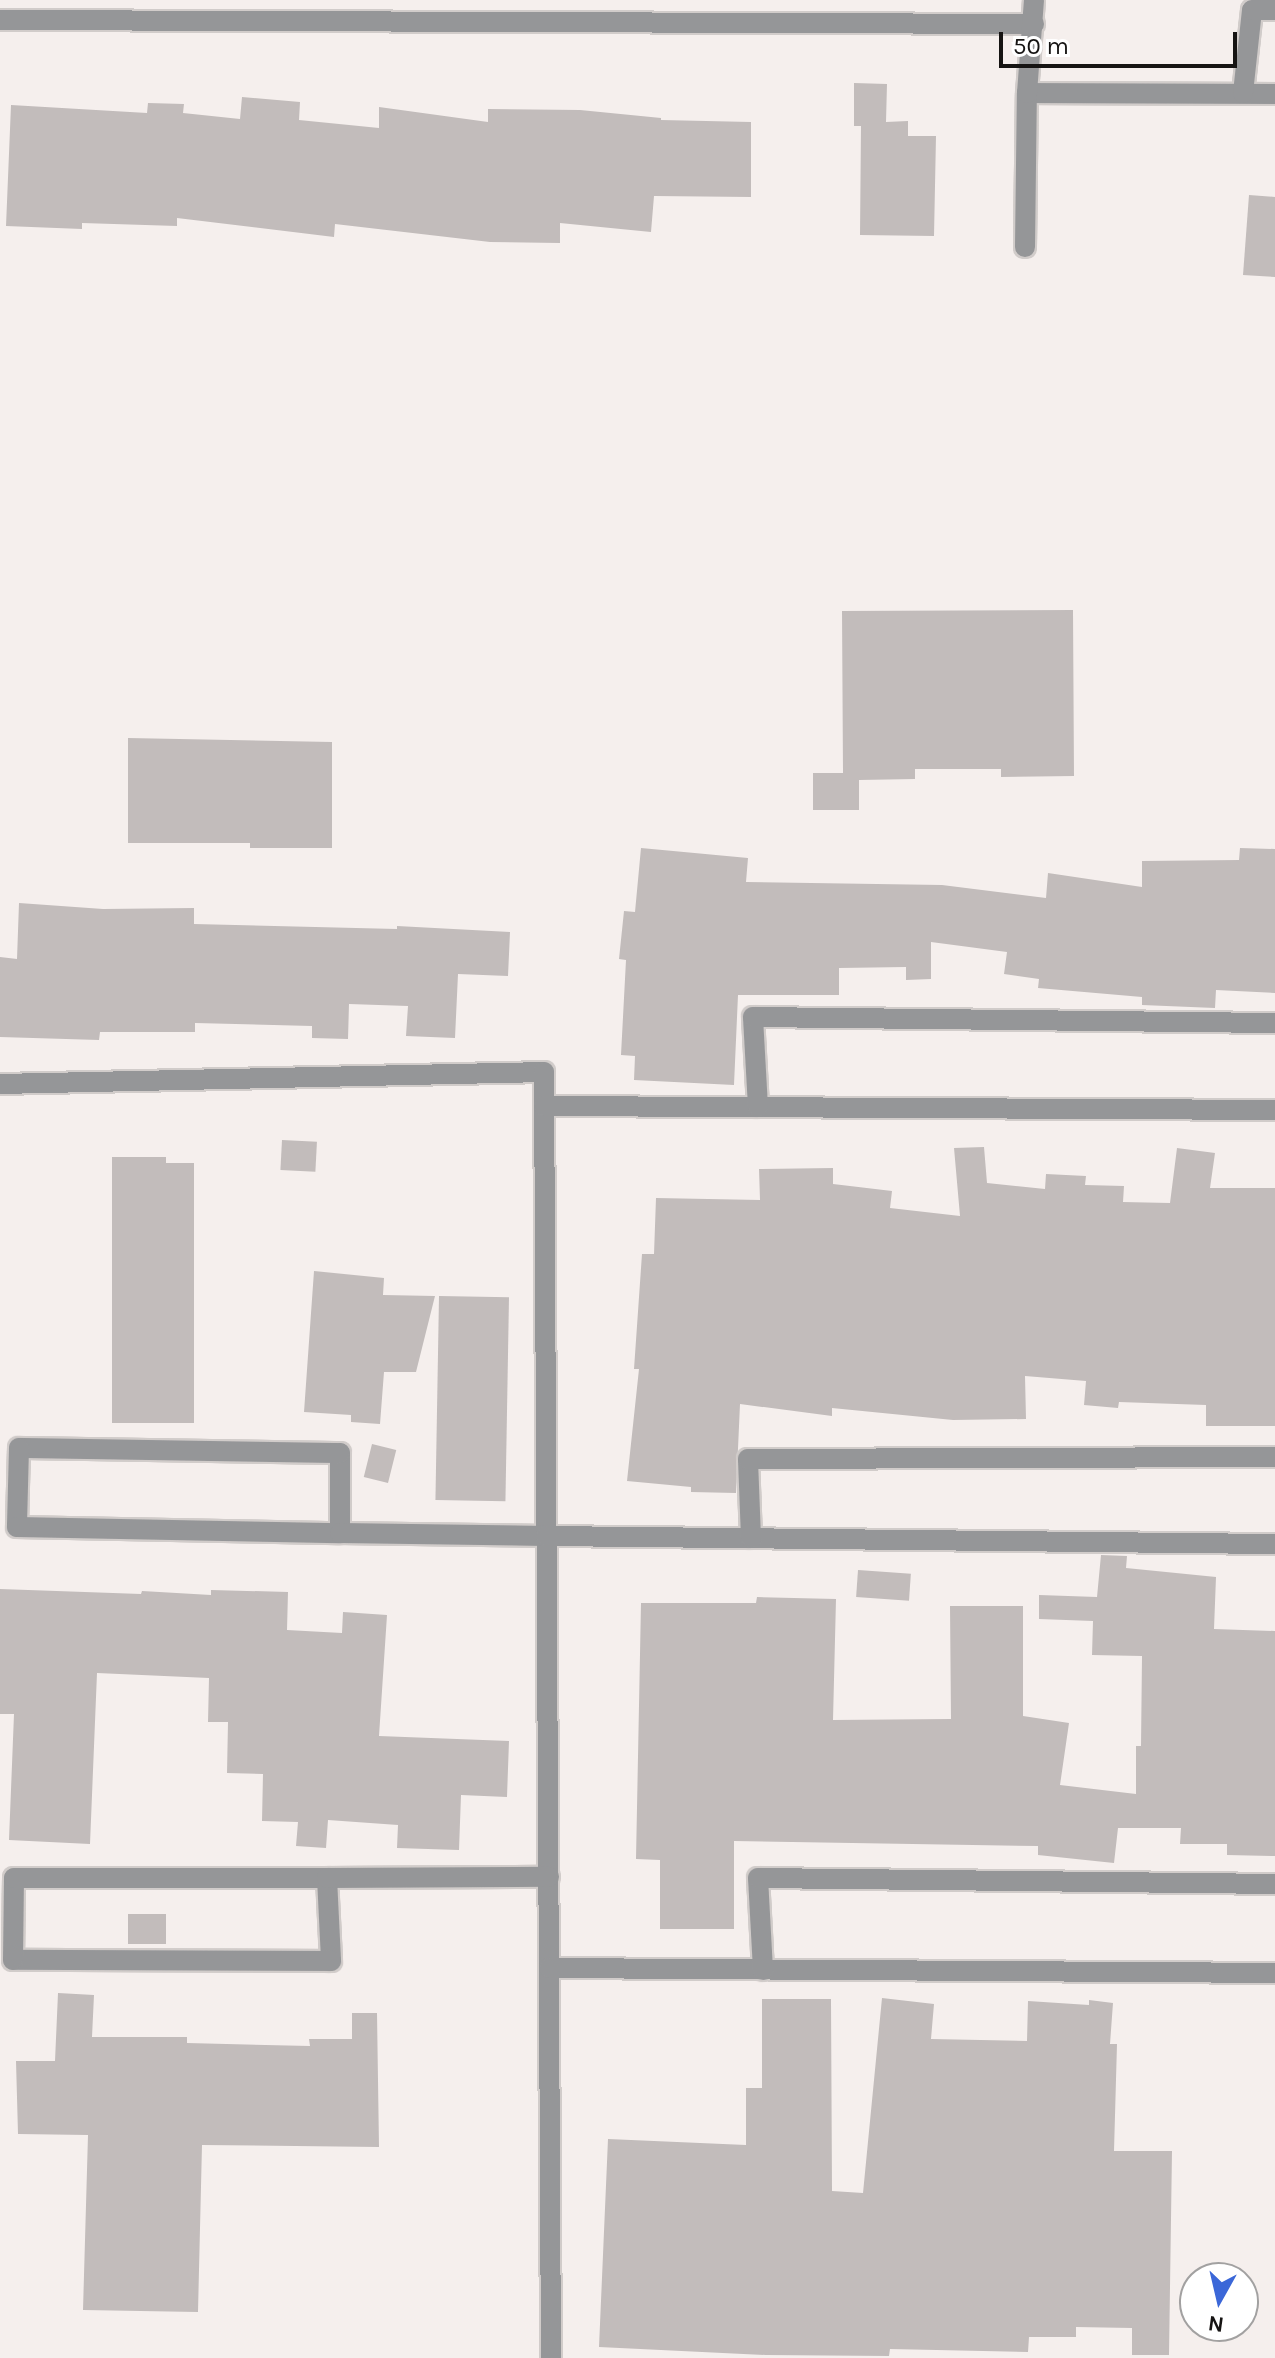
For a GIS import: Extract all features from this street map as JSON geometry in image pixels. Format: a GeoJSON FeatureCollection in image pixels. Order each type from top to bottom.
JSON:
{"type":"FeatureCollection","features":[{"type":"Feature","properties":{"kind":"street"},"geometry":{"type":"LineString","coordinates":[[1025,247],[1027,93],[1034,0]]}},
{"type":"Feature","properties":{"kind":"street"},"geometry":{"type":"LineString","coordinates":[[1243,93],[1252,10],[1275,10]]}},
{"type":"Feature","properties":{"kind":"street"},"geometry":{"type":"LineString","coordinates":[[0,20],[1034,24]]}},
{"type":"Feature","properties":{"kind":"street"},"geometry":{"type":"LineString","coordinates":[[1027,93],[1275,94]]}},
{"type":"Feature","properties":{"kind":"street"},"geometry":{"type":"LineString","coordinates":[[758,1107],[753,1017],[1275,1023]]}},
{"type":"Feature","properties":{"kind":"street"},"geometry":{"type":"LineString","coordinates":[[0,1084],[544,1072],[551,2358]]}},
{"type":"Feature","properties":{"kind":"street"},"geometry":{"type":"LineString","coordinates":[[544,1106],[1275,1110]]}},
{"type":"Feature","properties":{"kind":"street"},"geometry":{"type":"LineString","coordinates":[[340,1533],[340,1453],[19,1448],[17,1527],[340,1533],[546,1536],[1275,1544]]}},
{"type":"Feature","properties":{"kind":"street"},"geometry":{"type":"LineString","coordinates":[[751,1538],[748,1459],[1275,1457]]}},
{"type":"Feature","properties":{"kind":"street"},"geometry":{"type":"LineString","coordinates":[[327,1878],[331,1961],[13,1960],[14,1878],[549,1877]]}},
{"type":"Feature","properties":{"kind":"street"},"geometry":{"type":"LineString","coordinates":[[763,1970],[758,1878],[1275,1884]]}},
{"type":"Feature","properties":{"kind":"street"},"geometry":{"type":"LineString","coordinates":[[549,1968],[1275,1973]]}},
{"type":"Feature","properties":{"kind":"building"},"geometry":{"type":"Polygon","coordinates":[[[854,83],[887,84],[886,122],[908,121],[908,136],[936,136],[934,236],[860,235],[861,126],[854,126],[854,83]]]}},
{"type":"Feature","properties":{"kind":"building"},"geometry":{"type":"Polygon","coordinates":[[[242,97],[300,102],[299,120],[379,128],[379,107],[488,122],[488,109],[580,110],[661,120],[751,122],[751,197],[654,196],[651,232],[560,223],[560,243],[490,242],[335,224],[334,237],[177,218],[177,226],[82,223],[82,229],[6,226],[11,105],[147,113],[148,103],[184,104],[183,113],[240,119],[242,97]]]}},
{"type":"Feature","properties":{"kind":"building"},"geometry":{"type":"Polygon","coordinates":[[[1249,195],[1275,197],[1275,277],[1243,275],[1249,195]]]}},
{"type":"Feature","properties":{"kind":"building"},"geometry":{"type":"Polygon","coordinates":[[[1073,610],[1074,776],[1001,777],[1001,769],[915,769],[915,779],[859,780],[859,810],[813,810],[813,773],[843,773],[842,611],[1073,610]]]}},
{"type":"Feature","properties":{"kind":"building"},"geometry":{"type":"Polygon","coordinates":[[[128,738],[332,742],[332,848],[250,848],[250,843],[128,843],[128,738]]]}},
{"type":"Feature","properties":{"kind":"building"},"geometry":{"type":"Polygon","coordinates":[[[641,848],[748,858],[746,882],[942,885],[1046,898],[1048,873],[1142,887],[1142,861],[1239,860],[1240,848],[1275,849],[1275,993],[1216,990],[1215,1008],[1142,1005],[1142,997],[1038,988],[1039,979],[1004,974],[1007,952],[931,942],[931,979],[906,980],[906,967],[839,968],[839,995],[738,995],[734,1085],[634,1080],[635,1056],[621,1055],[626,960],[619,959],[624,911],[635,912],[641,848]]]}},
{"type":"Feature","properties":{"kind":"building"},"geometry":{"type":"Polygon","coordinates":[[[19,903],[103,909],[194,908],[194,924],[397,929],[397,926],[510,932],[508,976],[458,974],[455,1038],[406,1036],[408,1006],[349,1004],[348,1039],[312,1038],[312,1026],[195,1023],[195,1032],[100,1032],[99,1040],[0,1037],[0,957],[17,959],[19,903]]]}},
{"type":"Feature","properties":{"kind":"building"},"geometry":{"type":"Polygon","coordinates":[[[282,1140],[317,1142],[315,1172],[280,1170],[282,1140]]]}},
{"type":"Feature","properties":{"kind":"building"},"geometry":{"type":"Polygon","coordinates":[[[984,1147],[987,1183],[1045,1189],[1046,1174],[1086,1176],[1085,1185],[1124,1186],[1123,1202],[1170,1203],[1177,1148],[1215,1153],[1210,1188],[1275,1188],[1275,1426],[1206,1426],[1206,1405],[1119,1402],[1118,1408],[1084,1405],[1086,1381],[1025,1376],[1026,1419],[953,1420],[832,1408],[832,1416],[740,1404],[736,1493],[691,1492],[691,1487],[627,1481],[639,1369],[634,1369],[642,1254],[654,1254],[656,1198],[760,1200],[759,1169],[833,1168],[833,1184],[892,1191],[890,1208],[960,1216],[954,1148],[984,1147]]]}},
{"type":"Feature","properties":{"kind":"building"},"geometry":{"type":"Polygon","coordinates":[[[112,1157],[166,1157],[166,1163],[194,1163],[194,1423],[112,1423],[112,1157]]]}},
{"type":"Feature","properties":{"kind":"building"},"geometry":{"type":"Polygon","coordinates":[[[314,1271],[384,1278],[383,1295],[435,1296],[416,1372],[384,1372],[380,1424],[351,1422],[351,1415],[304,1412],[314,1271]]]}},
{"type":"Feature","properties":{"kind":"building"},"geometry":{"type":"Polygon","coordinates":[[[439,1296],[509,1297],[505,1501],[435,1500],[439,1296]]]}},
{"type":"Feature","properties":{"kind":"building"},"geometry":{"type":"Polygon","coordinates":[[[372,1444],[396,1450],[388,1483],[364,1477],[372,1444]]]}},
{"type":"Feature","properties":{"kind":"building"},"geometry":{"type":"Polygon","coordinates":[[[1101,1555],[1127,1556],[1126,1568],[1216,1577],[1214,1629],[1275,1631],[1275,1856],[1227,1855],[1227,1844],[1180,1844],[1181,1828],[1118,1828],[1114,1863],[1038,1855],[1038,1846],[734,1841],[734,1929],[660,1929],[660,1860],[636,1859],[641,1603],[756,1603],[757,1597],[836,1599],[833,1720],[951,1719],[950,1606],[1023,1606],[1023,1716],[1069,1723],[1060,1785],[1136,1794],[1136,1746],[1141,1746],[1142,1656],[1092,1655],[1093,1621],[1039,1619],[1039,1595],[1097,1597],[1101,1555]]]}},
{"type":"Feature","properties":{"kind":"building"},"geometry":{"type":"Polygon","coordinates":[[[858,1570],[911,1574],[909,1601],[856,1597],[858,1570]]]}},
{"type":"Feature","properties":{"kind":"building"},"geometry":{"type":"Polygon","coordinates":[[[0,1589],[211,1595],[211,1590],[288,1592],[287,1630],[342,1633],[343,1612],[387,1615],[379,1736],[509,1741],[507,1797],[461,1795],[459,1850],[397,1848],[398,1825],[328,1820],[326,1848],[296,1846],[298,1822],[262,1821],[263,1774],[227,1773],[228,1722],[208,1722],[209,1678],[97,1673],[90,1844],[9,1840],[14,1714],[0,1714],[0,1589]]]}},
{"type":"Feature","properties":{"kind":"building"},"geometry":{"type":"Polygon","coordinates":[[[128,1914],[166,1914],[166,1944],[128,1944],[128,1914]]]}},
{"type":"Feature","properties":{"kind":"building"},"geometry":{"type":"Polygon","coordinates":[[[58,1993],[94,1995],[92,2037],[187,2037],[187,2043],[310,2046],[309,2039],[352,2039],[352,2013],[377,2013],[379,2147],[202,2145],[198,2312],[83,2310],[88,2135],[18,2134],[16,2061],[55,2061],[58,1993]]]}},
{"type":"Feature","properties":{"kind":"building"},"geometry":{"type":"Polygon","coordinates":[[[882,1998],[934,2004],[931,2039],[1027,2041],[1028,2001],[1089,2005],[1089,2000],[1113,2003],[1110,2044],[1117,2044],[1114,2151],[1172,2151],[1169,2355],[1132,2355],[1132,2328],[1076,2327],[1076,2337],[1029,2337],[1028,2352],[890,2349],[889,2356],[766,2355],[599,2347],[608,2139],[746,2145],[746,2088],[762,2088],[762,1999],[831,1999],[832,2191],[863,2193],[882,1998]]]}}]}
